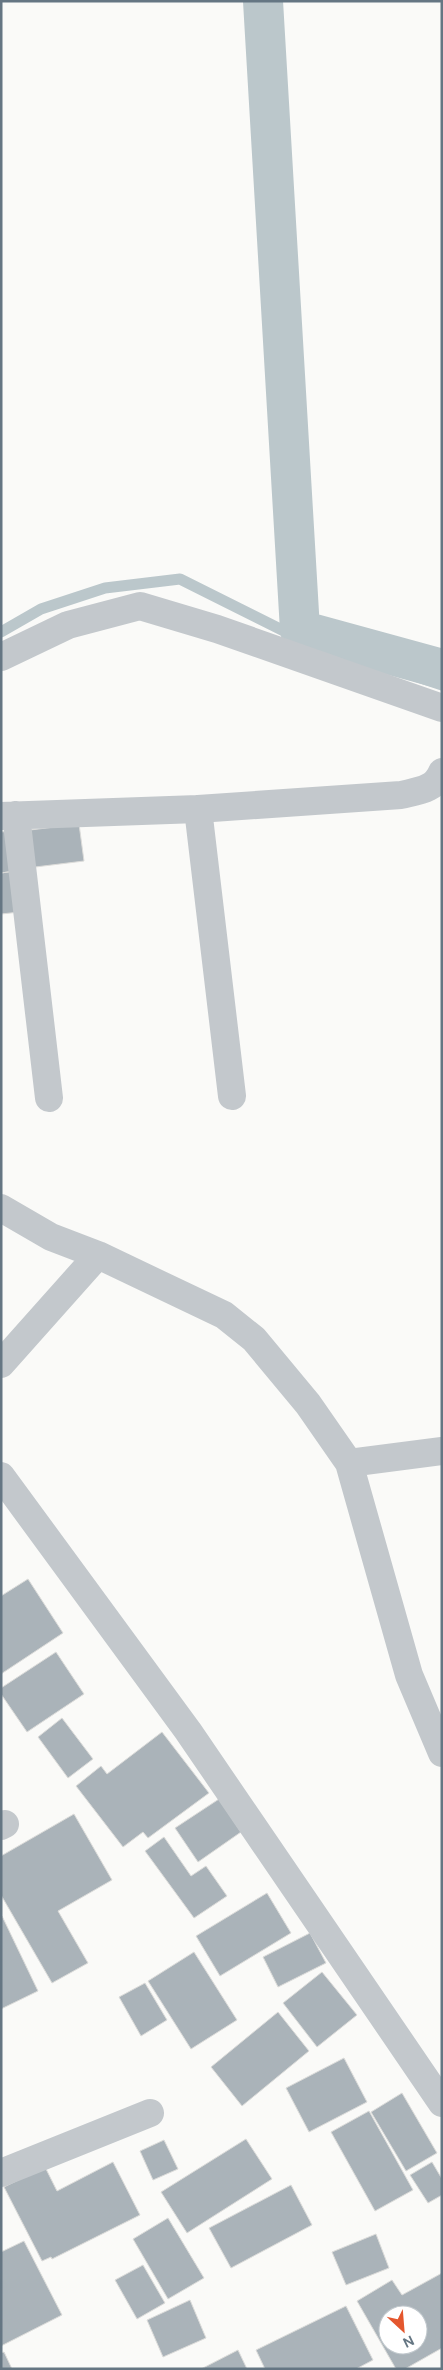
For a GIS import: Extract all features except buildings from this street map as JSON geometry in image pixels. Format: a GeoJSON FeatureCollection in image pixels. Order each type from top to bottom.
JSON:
{"type":"FeatureCollection","features":[{"type":"Feature","properties":{"kind":"street"},"geometry":{"type":"LineString","coordinates":[[1,657],[68,625],[140,606],[217,629],[442,708]]}},
{"type":"Feature","properties":{"kind":"street"},"geometry":{"type":"LineString","coordinates":[[49,1098],[9,815],[198,809],[400,795],[430,788],[440,778],[442,772]]}},
{"type":"Feature","properties":{"kind":"street"},"geometry":{"type":"LineString","coordinates":[[198,809],[232,1096]]}},
{"type":"Feature","properties":{"kind":"street"},"geometry":{"type":"LineString","coordinates":[[1,1208],[51,1237],[98,1256],[224,1315],[254,1339],[308,1404],[349,1463],[409,1675],[442,1753]]}},
{"type":"Feature","properties":{"kind":"street"},"geometry":{"type":"LineString","coordinates":[[1,1364],[98,1256]]}},
{"type":"Feature","properties":{"kind":"street"},"geometry":{"type":"LineString","coordinates":[[349,1463],[442,1450]]}},
{"type":"Feature","properties":{"kind":"street"},"geometry":{"type":"LineString","coordinates":[[1,1476],[193,1739],[442,2103]]}},
{"type":"Feature","properties":{"kind":"street"},"geometry":{"type":"LineString","coordinates":[[1,2173],[150,2113]]}},
{"type":"Feature","properties":{"kind":"waterway"},"geometry":{"type":"LineString","coordinates":[[263,1],[300,630],[442,669]]}},
{"type":"Feature","properties":{"kind":"waterway"},"geometry":{"type":"LineString","coordinates":[[1,632],[41,609],[105,588],[180,579],[294,636],[442,685]]}}]}
